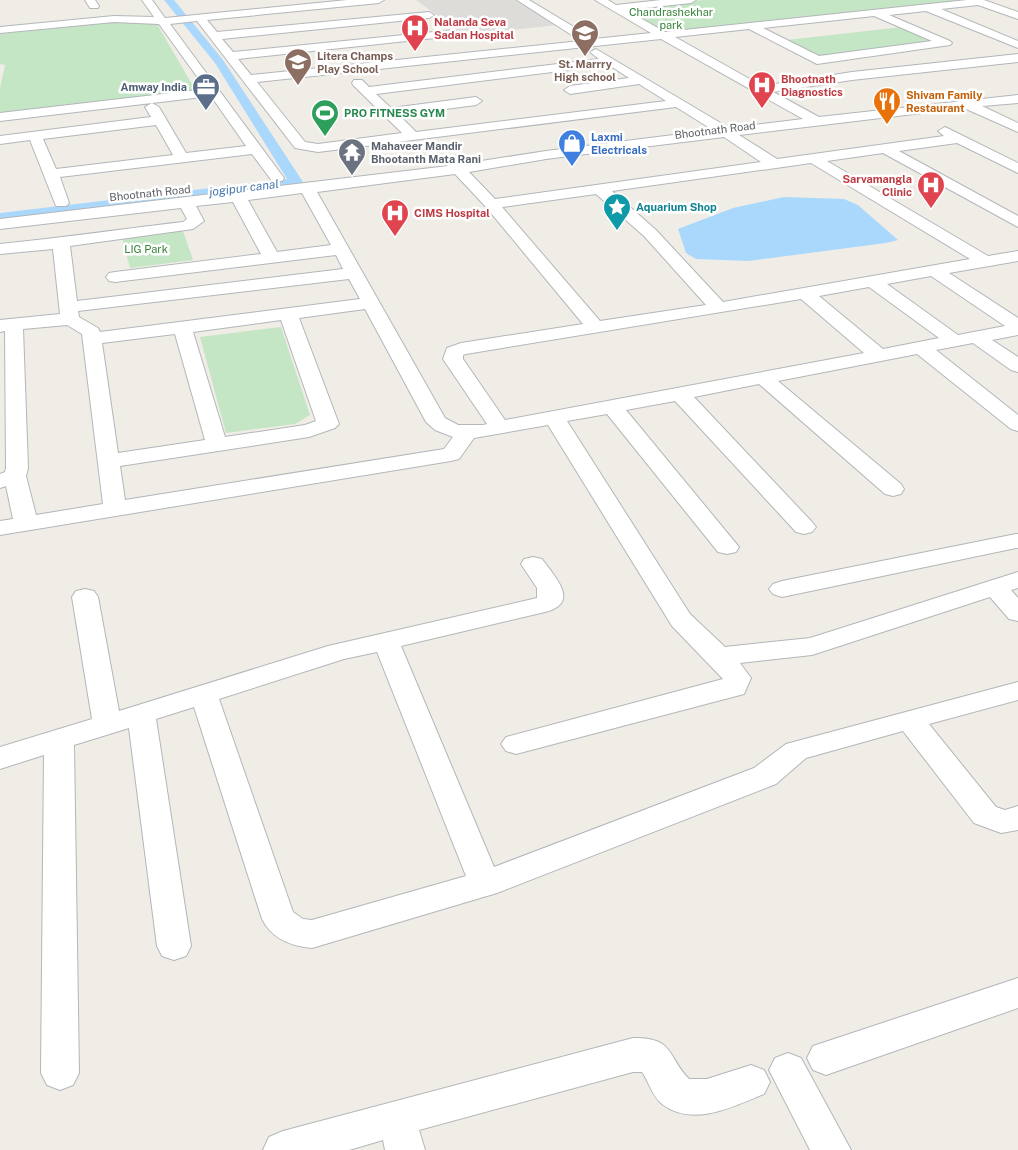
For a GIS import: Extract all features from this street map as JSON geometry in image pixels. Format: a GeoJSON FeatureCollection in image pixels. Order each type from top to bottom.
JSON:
{"type":"FeatureCollection","features":[{"type":"Feature","properties":{"kind":"street"},"geometry":{"type":"LineString","coordinates":[[0,29],[114,19],[167,20],[379,0]]}},
{"type":"Feature","properties":{"kind":"street"},"geometry":{"type":"LineString","coordinates":[[522,0],[611,61],[774,164]]}},
{"type":"Feature","properties":{"kind":"street"},"geometry":{"type":"LineString","coordinates":[[600,0],[812,120]]}},
{"type":"Feature","properties":{"kind":"street"},"geometry":{"type":"LineString","coordinates":[[614,8],[691,0]]}},
{"type":"Feature","properties":{"kind":"street"},"geometry":{"type":"LineString","coordinates":[[144,1],[167,20],[214,92],[256,149],[282,178]]}},
{"type":"Feature","properties":{"kind":"street"},"geometry":{"type":"LineString","coordinates":[[249,79],[976,1],[1018,16]]}},
{"type":"Feature","properties":{"kind":"street"},"geometry":{"type":"LineString","coordinates":[[416,5],[482,54]]}},
{"type":"Feature","properties":{"kind":"street"},"geometry":{"type":"LineString","coordinates":[[927,7],[1018,44]]}},
{"type":"Feature","properties":{"kind":"street"},"geometry":{"type":"LineString","coordinates":[[264,10],[283,29]]}},
{"type":"Feature","properties":{"kind":"street"},"geometry":{"type":"LineString","coordinates":[[817,60],[950,43],[876,13]]}},
{"type":"Feature","properties":{"kind":"street"},"geometry":{"type":"LineString","coordinates":[[195,17],[214,36],[300,145],[318,148],[678,103]]}},
{"type":"Feature","properties":{"kind":"street"},"geometry":{"type":"LineString","coordinates":[[214,36],[366,21],[436,20]]}},
{"type":"Feature","properties":{"kind":"street"},"geometry":{"type":"LineString","coordinates":[[366,21],[388,40]]}},
{"type":"Feature","properties":{"kind":"street"},"geometry":{"type":"LineString","coordinates":[[877,28],[903,24]]}},
{"type":"Feature","properties":{"kind":"street"},"geometry":{"type":"LineString","coordinates":[[326,25],[345,44]]}},
{"type":"Feature","properties":{"kind":"street"},"geometry":{"type":"LineString","coordinates":[[750,26],[852,76]]}},
{"type":"Feature","properties":{"kind":"street"},"geometry":{"type":"LineString","coordinates":[[264,31],[280,51]]}},
{"type":"Feature","properties":{"kind":"street"},"geometry":{"type":"LineString","coordinates":[[773,38],[793,36]]}},
{"type":"Feature","properties":{"kind":"street"},"geometry":{"type":"LineString","coordinates":[[973,40],[1000,37]]}},
{"type":"Feature","properties":{"kind":"street"},"geometry":{"type":"LineString","coordinates":[[230,56],[388,40],[461,39]]}},
{"type":"Feature","properties":{"kind":"street"},"geometry":{"type":"LineString","coordinates":[[305,48],[328,71]]}},
{"type":"Feature","properties":{"kind":"street"},"geometry":{"type":"LineString","coordinates":[[759,90],[852,76],[1018,58]]}},
{"type":"Feature","properties":{"kind":"street"},"geometry":{"type":"LineString","coordinates":[[367,91],[611,61]]}},
{"type":"Feature","properties":{"kind":"street"},"geometry":{"type":"LineString","coordinates":[[344,69],[413,136]]}},
{"type":"Feature","properties":{"kind":"street"},"geometry":{"type":"LineString","coordinates":[[570,90],[641,80]]}},
{"type":"Feature","properties":{"kind":"street"},"geometry":{"type":"LineString","coordinates":[[0,117],[214,92]]}},
{"type":"Feature","properties":{"kind":"street","name":"Bhootnath Road"},"geometry":{"type":"LineString","coordinates":[[903,109],[966,104],[1018,97]]}},
{"type":"Feature","properties":{"kind":"street","name":"Bhootnath Road"},"geometry":{"type":"LineString","coordinates":[[0,224],[414,174],[428,174],[457,166],[724,131],[1018,97]]}},
{"type":"Feature","properties":{"kind":"street"},"geometry":{"type":"LineString","coordinates":[[148,100],[182,158]]}},
{"type":"Feature","properties":{"kind":"street"},"geometry":{"type":"LineString","coordinates":[[389,112],[476,101]]}},
{"type":"Feature","properties":{"kind":"street"},"geometry":{"type":"LineString","coordinates":[[966,104],[1018,128]]}},
{"type":"Feature","properties":{"kind":"street"},"geometry":{"type":"LineString","coordinates":[[903,109],[1018,169]]}},
{"type":"Feature","properties":{"kind":"street"},"geometry":{"type":"LineString","coordinates":[[0,140],[160,120]]}},
{"type":"Feature","properties":{"kind":"street"},"geometry":{"type":"LineString","coordinates":[[35,135],[52,174],[61,203]]}},
{"type":"Feature","properties":{"kind":"street"},"geometry":{"type":"LineString","coordinates":[[491,204],[959,138]]}},
{"type":"Feature","properties":{"kind":"street"},"geometry":{"type":"LineString","coordinates":[[386,140],[414,174]]}},
{"type":"Feature","properties":{"kind":"street"},"geometry":{"type":"LineString","coordinates":[[52,174],[256,149]]}},
{"type":"Feature","properties":{"kind":"street"},"geometry":{"type":"LineString","coordinates":[[886,149],[1018,222]]}},
{"type":"Feature","properties":{"kind":"street"},"geometry":{"type":"LineString","coordinates":[[1001,160],[1018,157]]}},
{"type":"Feature","properties":{"kind":"street"},"geometry":{"type":"LineString","coordinates":[[814,159],[986,262]]}},
{"type":"Feature","properties":{"kind":"street"},"geometry":{"type":"LineString","coordinates":[[457,166],[596,328]]}},
{"type":"Feature","properties":{"kind":"street","name":"Bhootnath Road"},"geometry":{"type":"LineString","coordinates":[[0,210],[327,174],[372,172],[389,177]]}},
{"type":"Feature","properties":{"kind":"street"},"geometry":{"type":"LineString","coordinates":[[307,188],[438,422],[449,430],[467,432],[500,428],[976,338],[1012,329]]}},
{"type":"Feature","properties":{"kind":"street"},"geometry":{"type":"LineString","coordinates":[[600,189],[650,233],[719,308]]}},
{"type":"Feature","properties":{"kind":"street"},"geometry":{"type":"LineString","coordinates":[[238,196],[272,258]]}},
{"type":"Feature","properties":{"kind":"street"},"geometry":{"type":"LineString","coordinates":[[0,249],[61,243],[90,236],[186,226],[196,221],[186,202]]}},
{"type":"Feature","properties":{"kind":"street"},"geometry":{"type":"LineString","coordinates":[[61,243],[70,313],[92,332],[114,509]]}},
{"type":"Feature","properties":{"kind":"street"},"geometry":{"type":"LineString","coordinates":[[115,277],[341,249]]}},
{"type":"Feature","properties":{"kind":"street"},"geometry":{"type":"LineString","coordinates":[[500,428],[453,359],[454,352],[461,349],[804,294],[1018,256]]}},
{"type":"Feature","properties":{"kind":"street"},"geometry":{"type":"LineString","coordinates":[[934,271],[1012,329],[1018,345]]}},
{"type":"Feature","properties":{"kind":"street"},"geometry":{"type":"LineString","coordinates":[[26,524],[7,479],[17,468],[7,357],[7,325],[70,313],[355,273]]}},
{"type":"Feature","properties":{"kind":"street"},"geometry":{"type":"LineString","coordinates":[[873,282],[955,342]]}},
{"type":"Feature","properties":{"kind":"street"},"geometry":{"type":"LineString","coordinates":[[804,294],[880,356]]}},
{"type":"Feature","properties":{"kind":"street"},"geometry":{"type":"LineString","coordinates":[[92,339],[371,303]]}},
{"type":"Feature","properties":{"kind":"street"},"geometry":{"type":"LineString","coordinates":[[108,461],[309,431],[328,424],[288,314]]}},
{"type":"Feature","properties":{"kind":"street"},"geometry":{"type":"LineString","coordinates":[[183,328],[217,446]]}},
{"type":"Feature","properties":{"kind":"street"},"geometry":{"type":"LineString","coordinates":[[976,338],[1018,366]]}},
{"type":"Feature","properties":{"kind":"street"},"geometry":{"type":"LineString","coordinates":[[921,348],[1018,425]]}},
{"type":"Feature","properties":{"kind":"street"},"geometry":{"type":"LineString","coordinates":[[763,378],[893,489]]}},
{"type":"Feature","properties":{"kind":"street"},"geometry":{"type":"LineString","coordinates":[[680,394],[804,527]]}},
{"type":"Feature","properties":{"kind":"street"},"geometry":{"type":"LineString","coordinates":[[613,407],[726,547]]}},
{"type":"Feature","properties":{"kind":"street"},"geometry":{"type":"LineString","coordinates":[[516,744],[734,687],[737,678],[719,657],[681,620],[554,418]]}},
{"type":"Feature","properties":{"kind":"street"},"geometry":{"type":"LineString","coordinates":[[0,528],[451,454],[467,432]]}},
{"type":"Feature","properties":{"kind":"street"},"geometry":{"type":"LineString","coordinates":[[782,589],[1017,541]]}},
{"type":"Feature","properties":{"kind":"street"},"geometry":{"type":"LineString","coordinates":[[0,758],[338,652],[545,604],[550,601],[550,588],[533,564]]}},
{"type":"Feature","properties":{"kind":"street"},"geometry":{"type":"LineString","coordinates":[[719,657],[812,646],[1018,580]]}},
{"type":"Feature","properties":{"kind":"street"},"geometry":{"type":"LineString","coordinates":[[994,588],[1018,613]]}},
{"type":"Feature","properties":{"kind":"street"},"geometry":{"type":"LineString","coordinates":[[85,597],[107,725]]}},
{"type":"Feature","properties":{"kind":"street"},"geometry":{"type":"LineString","coordinates":[[386,641],[485,884]]}},
{"type":"Feature","properties":{"kind":"street"},"geometry":{"type":"LineString","coordinates":[[204,693],[279,918],[286,927],[298,933],[312,934],[485,884],[765,776],[796,752],[1018,691]]}},
{"type":"Feature","properties":{"kind":"street"},"geometry":{"type":"LineString","coordinates":[[141,714],[174,946]]}},
{"type":"Feature","properties":{"kind":"street"},"geometry":{"type":"LineString","coordinates":[[910,720],[985,815],[997,822],[1006,822],[1018,818]]}},
{"type":"Feature","properties":{"kind":"street"},"geometry":{"type":"LineString","coordinates":[[59,740],[60,1072]]}},
{"type":"Feature","properties":{"kind":"street"},"geometry":{"type":"LineString","coordinates":[[826,1058],[1018,993]]}},
{"type":"Feature","properties":{"kind":"street"},"geometry":{"type":"LineString","coordinates":[[284,1150],[400,1134],[633,1056],[648,1056],[656,1061],[669,1087],[680,1094],[696,1098],[751,1082]]}},
{"type":"Feature","properties":{"kind":"street"},"geometry":{"type":"LineString","coordinates":[[788,1070],[831,1150]]}},
{"type":"Feature","properties":{"kind":"shaded area"},"geometry":{"type":"Polygon","coordinates":[[[416,0],[515,0],[558,25],[464,35],[416,0]]]}},
{"type":"Feature","properties":{"kind":"green space","name":"Chandrashekhar park"},"geometry":{"type":"Polygon","coordinates":[[[704,0],[967,0],[666,33],[624,8],[704,0]]]}},
{"type":"Feature","properties":{"kind":"green space"},"geometry":{"type":"Polygon","coordinates":[[[115,22],[157,24],[197,93],[0,114],[0,88],[5,65],[0,64],[0,34],[115,22]]]}},
{"type":"Feature","properties":{"kind":"green space"},"geometry":{"type":"Polygon","coordinates":[[[902,27],[938,42],[820,57],[787,40],[902,27]]]}},
{"type":"Feature","properties":{"kind":"green space","name":"LIG Park"},"geometry":{"type":"Polygon","coordinates":[[[182,228],[193,260],[130,268],[121,234],[182,228]]]}},
{"type":"Feature","properties":{"kind":"green space"},"geometry":{"type":"Polygon","coordinates":[[[281,327],[310,415],[295,424],[226,433],[200,337],[281,327]]]}},
{"type":"Feature","properties":{"kind":"water"},"geometry":{"type":"Polygon","coordinates":[[[784,197],[844,199],[858,205],[898,240],[748,261],[696,259],[686,253],[678,229],[733,208],[784,197]]]}},
{"type":"Feature","properties":{"kind":"waterway","name":"jogipur canal"},"geometry":{"type":"LineString","coordinates":[[0,217],[296,182],[219,62],[169,0]]}},
{"type":"Feature","properties":{"kind":"place","name":"Nalanda Seva Sadan Hospital"},"geometry":{"type":"Point","coordinates":[415,52]}},
{"type":"Feature","properties":{"kind":"place","name":"St. Marrry High school"},"geometry":{"type":"Point","coordinates":[585,57]}},
{"type":"Feature","properties":{"kind":"place","name":"Litera Champs Play School"},"geometry":{"type":"Point","coordinates":[298,86]}},
{"type":"Feature","properties":{"kind":"place","name":"Bhootnath Diagnostics"},"geometry":{"type":"Point","coordinates":[762,109]}},
{"type":"Feature","properties":{"kind":"place","name":"Amway India"},"geometry":{"type":"Point","coordinates":[206,111]}},
{"type":"Feature","properties":{"kind":"place","name":"Shivam Family Restaurant"},"geometry":{"type":"Point","coordinates":[887,125]}},
{"type":"Feature","properties":{"kind":"place","name":"PRO FITNESS GYM"},"geometry":{"type":"Point","coordinates":[325,137]}},
{"type":"Feature","properties":{"kind":"place","name":"Laxmi Electricals"},"geometry":{"type":"Point","coordinates":[572,167]}},
{"type":"Feature","properties":{"kind":"place","name":"Mahaveer Mandir Bhootanth Mata Rani"},"geometry":{"type":"Point","coordinates":[352,176]}},
{"type":"Feature","properties":{"kind":"place","name":"Sarvamangla Clinic"},"geometry":{"type":"Point","coordinates":[931,209]}},
{"type":"Feature","properties":{"kind":"place","name":"Aquarium Shop"},"geometry":{"type":"Point","coordinates":[617,231]}},
{"type":"Feature","properties":{"kind":"place","name":"CIMS Hospital"},"geometry":{"type":"Point","coordinates":[395,237]}}]}
